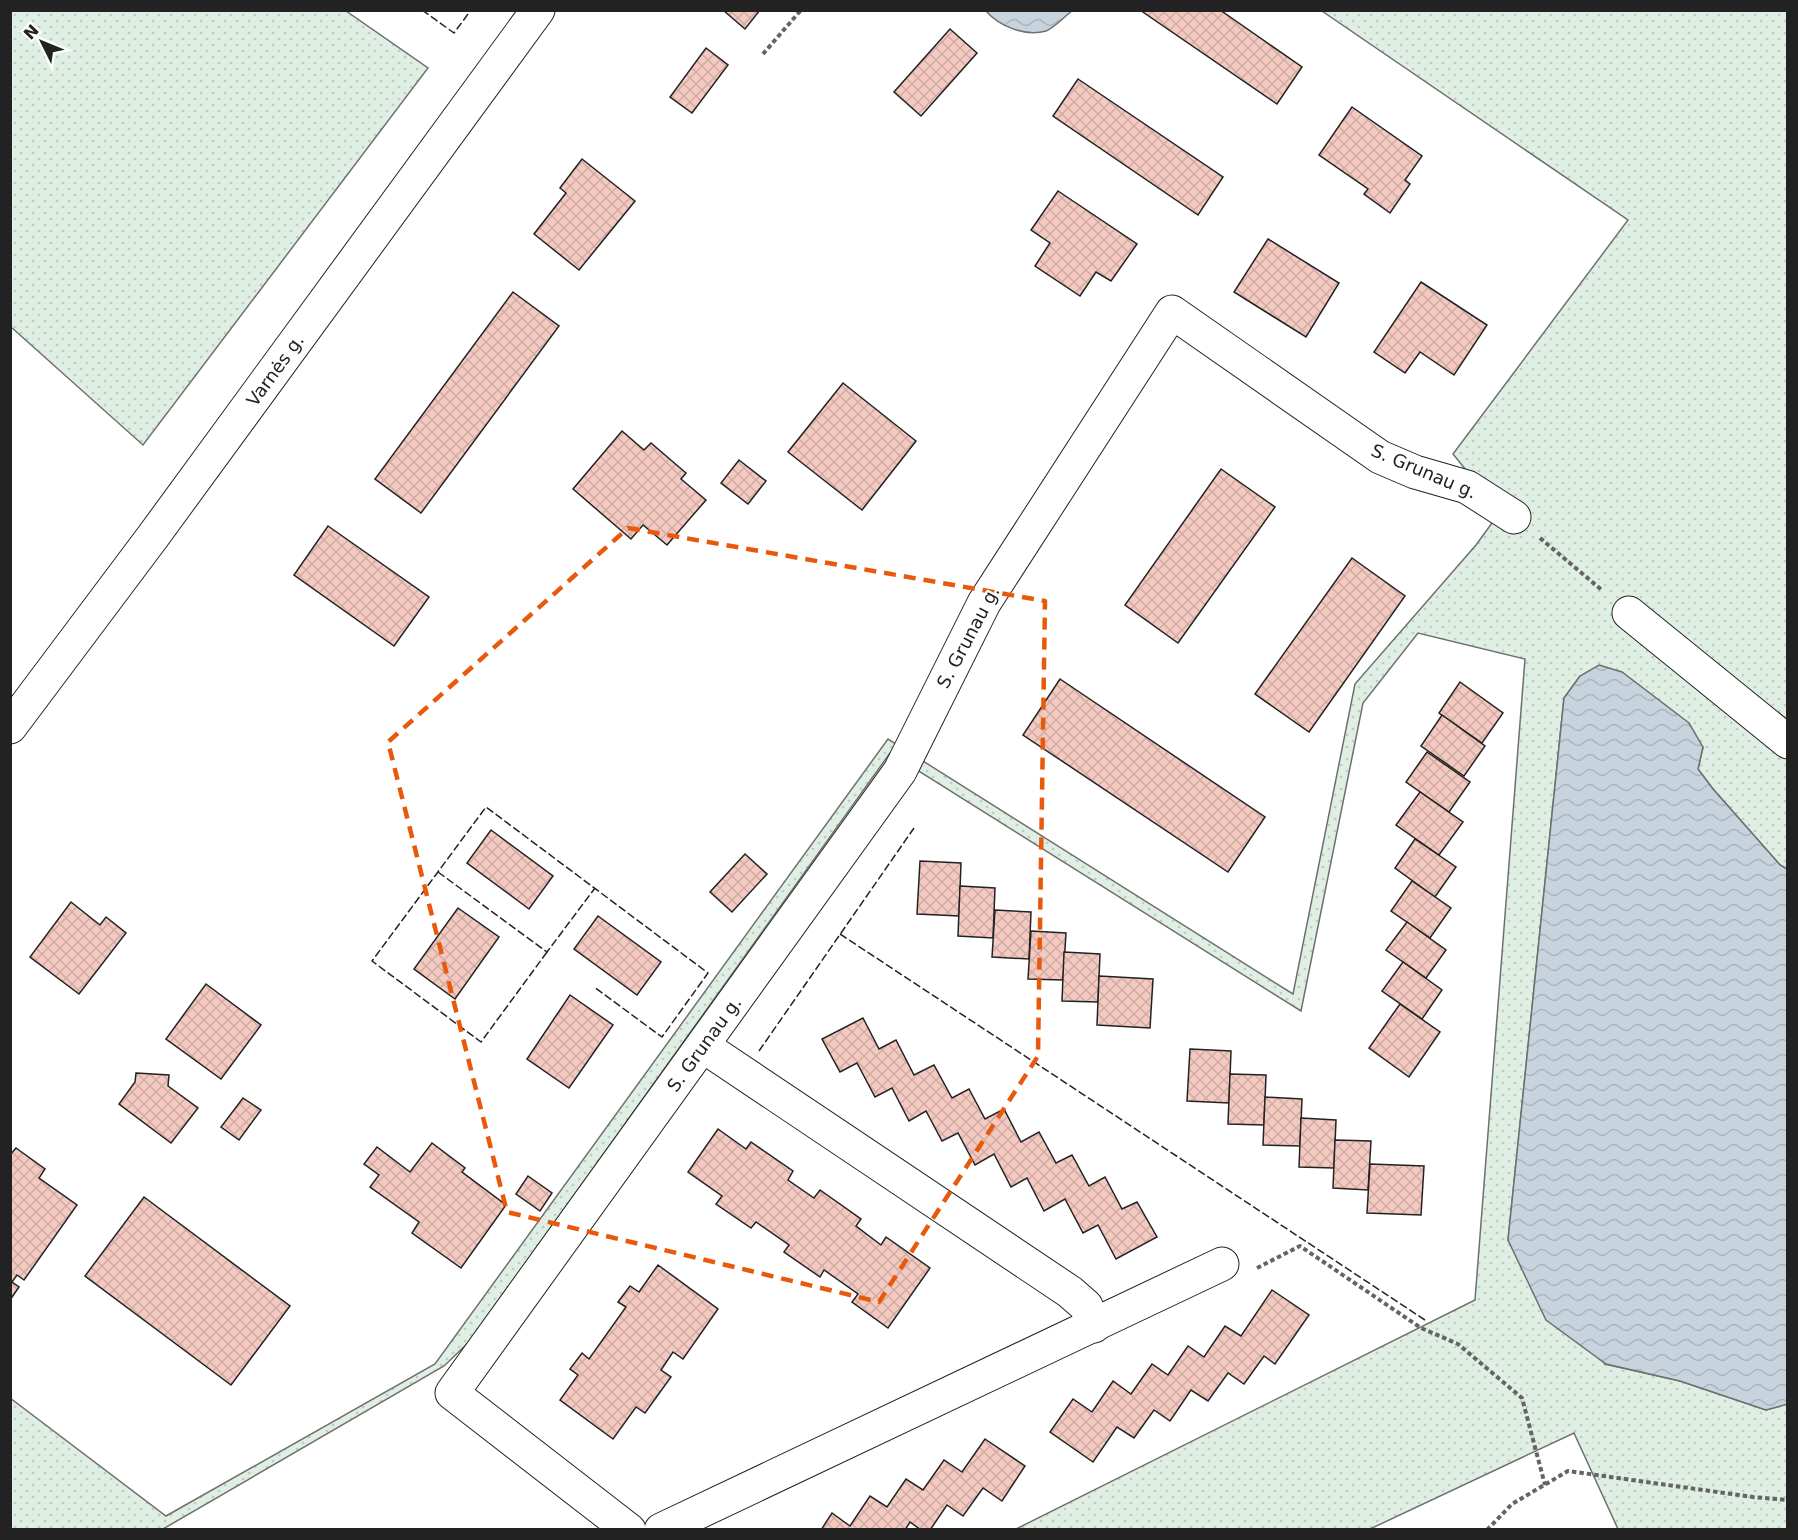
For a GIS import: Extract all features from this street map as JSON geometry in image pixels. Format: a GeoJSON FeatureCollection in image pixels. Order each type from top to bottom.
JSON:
{"type":"FeatureCollection","features":[{"type":"Feature","properties":{"kind":"street","name":"Varnės g."},"geometry":{"type":"LineString","coordinates":[[10,727],[154,535],[538,10]]}},
{"type":"Feature","properties":{"kind":"street","name":"S. Grunau g."},"geometry":{"type":"LineString","coordinates":[[629,1530],[452,1393],[900,771],[984,603],[1172,312],[1380,457],[1415,472],[1467,487],[1514,516]]}},
{"type":"Feature","properties":{"kind":"street"},"geometry":{"type":"LineString","coordinates":[[1629,613],[1788,742]]}},
{"type":"Feature","properties":{"kind":"street"},"geometry":{"type":"LineString","coordinates":[[703,1046],[1070,1292],[1086,1306],[1094,1326]]}},
{"type":"Feature","properties":{"kind":"street"},"geometry":{"type":"LineString","coordinates":[[661,1530],[1222,1264]]}},
{"type":"Feature","properties":{"kind":"path"},"geometry":{"type":"LineString","coordinates":[[763,54],[801,10]]}},
{"type":"Feature","properties":{"kind":"path"},"geometry":{"type":"LineString","coordinates":[[1514,516],[1629,613]]}},
{"type":"Feature","properties":{"kind":"path"},"geometry":{"type":"LineString","coordinates":[[1222,1264],[1242,1276],[1300,1246],[1421,1328],[1458,1344],[1522,1398],[1545,1485]]}},
{"type":"Feature","properties":{"kind":"path"},"geometry":{"type":"LineString","coordinates":[[1487,1530],[1512,1504],[1568,1471],[1788,1500]]}},
{"type":"Feature","properties":{"kind":"highlighted area"},"geometry":{"type":"Polygon","coordinates":[[[628,528],[1045,601],[1038,1056],[879,1302],[507,1212],[388,742],[628,528]]]}},
{"type":"Feature","properties":{"kind":"green space"},"geometry":{"type":"Polygon","coordinates":[[[11,10],[346,11],[428,68],[143,445],[11,327],[11,10]]]}},
{"type":"Feature","properties":{"kind":"green space"},"geometry":{"type":"Polygon","coordinates":[[[1322,11],[1787,11],[1787,869],[1780,865],[1698,769],[1703,747],[1580,676],[1564,698],[1508,1240],[1605,1364],[1680,1381],[1766,1410],[1787,1404],[1787,1529],[1618,1529],[1574,1433],[1370,1529],[1016,1529],[1475,1300],[1525,659],[1418,633],[1363,703],[1301,1011],[890,753],[469,1342],[444,1366],[163,1529],[11,1529],[10,1398],[166,1516],[435,1364],[888,739],[1293,994],[1355,684],[1476,545],[1500,512],[1453,454],[1628,220],[1322,11]]]}},
{"type":"Feature","properties":{"kind":"water"},"geometry":{"type":"Polygon","coordinates":[[[986,11],[1072,11],[1046,31],[1030,33],[1005,26],[986,11]]]}},
{"type":"Feature","properties":{"kind":"water"},"geometry":{"type":"Polygon","coordinates":[[[1599,665],[1622,672],[1689,723],[1703,747],[1698,769],[1780,865],[1787,869],[1788,1404],[1766,1410],[1680,1381],[1606,1364],[1546,1320],[1508,1240],[1564,698],[1580,676],[1599,665]]]}},
{"type":"Feature","properties":{"kind":"building"},"geometry":{"type":"Polygon","coordinates":[[[723,10],[760,10],[745,29],[723,10]]]}},
{"type":"Feature","properties":{"kind":"building"},"geometry":{"type":"Polygon","coordinates":[[[1140,10],[1220,10],[1302,67],[1277,104],[1140,10]]]}},
{"type":"Feature","properties":{"kind":"building"},"geometry":{"type":"Polygon","coordinates":[[[950,29],[977,53],[921,116],[894,92],[950,29]]]}},
{"type":"Feature","properties":{"kind":"building"},"geometry":{"type":"Polygon","coordinates":[[[706,48],[728,65],[692,113],[670,97],[706,48]]]}},
{"type":"Feature","properties":{"kind":"building"},"geometry":{"type":"Polygon","coordinates":[[[1078,79],[1223,177],[1198,215],[1053,116],[1078,79]]]}},
{"type":"Feature","properties":{"kind":"building"},"geometry":{"type":"Polygon","coordinates":[[[1352,107],[1422,156],[1405,180],[1410,184],[1390,213],[1364,194],[1368,189],[1319,155],[1352,107]]]}},
{"type":"Feature","properties":{"kind":"building"},"geometry":{"type":"Polygon","coordinates":[[[582,159],[635,201],[579,270],[534,234],[566,193],[560,188],[582,159]]]}},
{"type":"Feature","properties":{"kind":"building"},"geometry":{"type":"Polygon","coordinates":[[[1058,191],[1137,244],[1111,281],[1096,272],[1080,296],[1035,266],[1050,243],[1031,230],[1058,191]]]}},
{"type":"Feature","properties":{"kind":"building"},"geometry":{"type":"Polygon","coordinates":[[[1268,239],[1339,283],[1306,337],[1234,292],[1268,239]]]}},
{"type":"Feature","properties":{"kind":"building"},"geometry":{"type":"Polygon","coordinates":[[[1421,282],[1487,325],[1454,375],[1420,352],[1405,373],[1374,352],[1421,282]]]}},
{"type":"Feature","properties":{"kind":"building"},"geometry":{"type":"Polygon","coordinates":[[[513,292],[559,326],[421,513],[375,479],[513,292]]]}},
{"type":"Feature","properties":{"kind":"building"},"geometry":{"type":"Polygon","coordinates":[[[843,383],[916,441],[862,510],[788,452],[843,383]]]}},
{"type":"Feature","properties":{"kind":"building"},"geometry":{"type":"Polygon","coordinates":[[[622,431],[644,450],[651,443],[686,473],[681,479],[706,500],[667,545],[643,525],[631,539],[573,489],[622,431]]]}},
{"type":"Feature","properties":{"kind":"building"},"geometry":{"type":"Polygon","coordinates":[[[739,460],[766,481],[748,504],[721,483],[739,460]]]}},
{"type":"Feature","properties":{"kind":"building"},"geometry":{"type":"Polygon","coordinates":[[[1221,469],[1275,507],[1178,643],[1125,605],[1221,469]]]}},
{"type":"Feature","properties":{"kind":"building"},"geometry":{"type":"Polygon","coordinates":[[[328,526],[429,597],[394,646],[294,575],[328,526]]]}},
{"type":"Feature","properties":{"kind":"building"},"geometry":{"type":"Polygon","coordinates":[[[1352,558],[1405,596],[1309,732],[1255,694],[1352,558]]]}},
{"type":"Feature","properties":{"kind":"building"},"geometry":{"type":"Polygon","coordinates":[[[1060,679],[1265,817],[1228,872],[1023,735],[1060,679]]]}},
{"type":"Feature","properties":{"kind":"building"},"geometry":{"type":"Polygon","coordinates":[[[1460,682],[1503,713],[1482,743],[1439,713],[1460,682]]]}},
{"type":"Feature","properties":{"kind":"building"},"geometry":{"type":"Polygon","coordinates":[[[1442,715],[1485,746],[1464,776],[1421,746],[1442,715]]]}},
{"type":"Feature","properties":{"kind":"building"},"geometry":{"type":"Polygon","coordinates":[[[1427,752],[1470,782],[1449,812],[1406,782],[1427,752]]]}},
{"type":"Feature","properties":{"kind":"building"},"geometry":{"type":"Polygon","coordinates":[[[1420,792],[1463,822],[1439,855],[1396,825],[1420,792]]]}},
{"type":"Feature","properties":{"kind":"building"},"geometry":{"type":"Polygon","coordinates":[[[491,830],[553,876],[529,909],[467,863],[491,830]]]}},
{"type":"Feature","properties":{"kind":"building"},"geometry":{"type":"Polygon","coordinates":[[[1415,839],[1456,867],[1435,897],[1395,868],[1415,839]]]}},
{"type":"Feature","properties":{"kind":"building"},"geometry":{"type":"Polygon","coordinates":[[[745,854],[767,874],[732,912],[710,892],[745,854]]]}},
{"type":"Feature","properties":{"kind":"building"},"geometry":{"type":"Polygon","coordinates":[[[920,861],[961,863],[959,916],[917,914],[920,861]]]}},
{"type":"Feature","properties":{"kind":"building"},"geometry":{"type":"Polygon","coordinates":[[[1412,881],[1451,908],[1430,938],[1391,911],[1412,881]]]}},
{"type":"Feature","properties":{"kind":"building"},"geometry":{"type":"Polygon","coordinates":[[[960,886],[995,888],[993,938],[958,936],[960,886]]]}},
{"type":"Feature","properties":{"kind":"building"},"geometry":{"type":"Polygon","coordinates":[[[71,902],[100,925],[106,917],[126,933],[79,994],[30,957],[71,902]]]}},
{"type":"Feature","properties":{"kind":"building"},"geometry":{"type":"Polygon","coordinates":[[[458,908],[499,937],[455,999],[414,969],[458,908]]]}},
{"type":"Feature","properties":{"kind":"building"},"geometry":{"type":"Polygon","coordinates":[[[995,910],[1031,912],[1029,959],[992,957],[995,910]]]}},
{"type":"Feature","properties":{"kind":"building"},"geometry":{"type":"Polygon","coordinates":[[[598,916],[661,962],[637,995],[574,949],[598,916]]]}},
{"type":"Feature","properties":{"kind":"building"},"geometry":{"type":"Polygon","coordinates":[[[1407,922],[1446,950],[1426,978],[1386,950],[1407,922]]]}},
{"type":"Feature","properties":{"kind":"building"},"geometry":{"type":"Polygon","coordinates":[[[1031,931],[1066,933],[1063,980],[1028,979],[1031,931]]]}},
{"type":"Feature","properties":{"kind":"building"},"geometry":{"type":"Polygon","coordinates":[[[1064,952],[1100,954],[1098,1002],[1062,1001],[1064,952]]]}},
{"type":"Feature","properties":{"kind":"building"},"geometry":{"type":"Polygon","coordinates":[[[1403,962],[1442,990],[1422,1019],[1382,991],[1403,962]]]}},
{"type":"Feature","properties":{"kind":"building"},"geometry":{"type":"Polygon","coordinates":[[[1099,976],[1153,979],[1150,1028],[1097,1025],[1099,976]]]}},
{"type":"Feature","properties":{"kind":"building"},"geometry":{"type":"Polygon","coordinates":[[[206,984],[261,1025],[221,1079],[166,1039],[206,984]]]}},
{"type":"Feature","properties":{"kind":"building"},"geometry":{"type":"Polygon","coordinates":[[[570,995],[613,1025],[569,1088],[527,1059],[570,995]]]}},
{"type":"Feature","properties":{"kind":"building"},"geometry":{"type":"Polygon","coordinates":[[[1400,1004],[1440,1032],[1409,1077],[1369,1048],[1400,1004]]]}},
{"type":"Feature","properties":{"kind":"building"},"geometry":{"type":"Polygon","coordinates":[[[863,1018],[879,1049],[896,1040],[914,1075],[934,1065],[952,1098],[969,1089],[985,1119],[1004,1109],[1021,1142],[1039,1132],[1056,1163],[1072,1155],[1089,1186],[1105,1177],[1122,1209],[1137,1202],[1157,1237],[1116,1259],[1098,1225],[1083,1233],[1065,1199],[1044,1211],[1027,1178],[1011,1187],[994,1154],[975,1165],[958,1133],[942,1141],[926,1111],[909,1121],[892,1088],[875,1097],[857,1063],[840,1072],[822,1039],[863,1018]]]}},
{"type":"Feature","properties":{"kind":"building"},"geometry":{"type":"Polygon","coordinates":[[[1190,1049],[1231,1051],[1229,1103],[1187,1101],[1190,1049]]]}},
{"type":"Feature","properties":{"kind":"building"},"geometry":{"type":"Polygon","coordinates":[[[136,1073],[169,1075],[168,1086],[198,1108],[171,1143],[119,1104],[135,1082],[136,1073]]]}},
{"type":"Feature","properties":{"kind":"building"},"geometry":{"type":"Polygon","coordinates":[[[1230,1074],[1266,1075],[1264,1125],[1228,1124],[1230,1074]]]}},
{"type":"Feature","properties":{"kind":"building"},"geometry":{"type":"Polygon","coordinates":[[[1265,1097],[1302,1099],[1300,1146],[1263,1145],[1265,1097]]]}},
{"type":"Feature","properties":{"kind":"building"},"geometry":{"type":"Polygon","coordinates":[[[243,1098],[261,1110],[239,1140],[221,1127],[243,1098]]]}},
{"type":"Feature","properties":{"kind":"building"},"geometry":{"type":"Polygon","coordinates":[[[1301,1118],[1336,1120],[1334,1168],[1299,1167],[1301,1118]]]}},
{"type":"Feature","properties":{"kind":"building"},"geometry":{"type":"Polygon","coordinates":[[[718,1129],[746,1149],[751,1142],[793,1171],[788,1180],[814,1198],[820,1190],[861,1219],[856,1226],[881,1245],[886,1237],[930,1268],[888,1328],[852,1302],[858,1294],[824,1270],[820,1277],[784,1252],[789,1245],[756,1222],[751,1228],[716,1204],[722,1196],[688,1172],[718,1129]]]}},
{"type":"Feature","properties":{"kind":"building"},"geometry":{"type":"Polygon","coordinates":[[[1335,1140],[1371,1141],[1368,1190],[1333,1188],[1335,1140]]]}},
{"type":"Feature","properties":{"kind":"building"},"geometry":{"type":"Polygon","coordinates":[[[432,1143],[465,1168],[462,1172],[506,1205],[461,1268],[412,1233],[419,1222],[370,1187],[379,1175],[364,1164],[377,1147],[410,1172],[432,1143]]]}},
{"type":"Feature","properties":{"kind":"building"},"geometry":{"type":"Polygon","coordinates":[[[16,1148],[45,1169],[39,1178],[77,1205],[24,1280],[17,1275],[12,1282],[19,1287],[10,1300],[10,1155],[16,1148]]]}},
{"type":"Feature","properties":{"kind":"building"},"geometry":{"type":"Polygon","coordinates":[[[1370,1164],[1424,1166],[1421,1215],[1367,1213],[1370,1164]]]}},
{"type":"Feature","properties":{"kind":"building"},"geometry":{"type":"Polygon","coordinates":[[[528,1176],[552,1193],[540,1211],[516,1194],[528,1176]]]}},
{"type":"Feature","properties":{"kind":"building"},"geometry":{"type":"Polygon","coordinates":[[[144,1197],[290,1306],[231,1385],[85,1276],[144,1197]]]}},
{"type":"Feature","properties":{"kind":"building"},"geometry":{"type":"Polygon","coordinates":[[[658,1265],[718,1309],[683,1359],[673,1352],[661,1370],[671,1377],[645,1413],[636,1407],[613,1439],[560,1400],[578,1375],[570,1369],[582,1353],[589,1359],[626,1307],[618,1302],[630,1286],[639,1292],[658,1265]]]}},
{"type":"Feature","properties":{"kind":"building"},"geometry":{"type":"Polygon","coordinates":[[[1272,1290],[1309,1315],[1275,1364],[1264,1356],[1244,1384],[1228,1373],[1208,1401],[1191,1390],[1170,1421],[1154,1410],[1134,1438],[1117,1427],[1093,1462],[1050,1432],[1073,1399],[1092,1412],[1113,1381],[1131,1394],[1152,1364],[1168,1375],[1188,1346],[1204,1357],[1225,1326],[1241,1336],[1272,1290]]]}},
{"type":"Feature","properties":{"kind":"building"},"geometry":{"type":"Polygon","coordinates":[[[985,1439],[1025,1466],[1002,1501],[983,1488],[963,1516],[947,1505],[930,1530],[921,1530],[910,1522],[905,1530],[821,1530],[832,1513],[850,1526],[870,1496],[887,1507],[906,1479],[923,1490],[944,1460],[962,1472],[985,1439]]]}},
{"type":"Feature","properties":{"kind":"fence"},"geometry":{"type":"LineString","coordinates":[[422,10],[454,33],[471,10]]}},
{"type":"Feature","properties":{"kind":"fence"},"geometry":{"type":"LineString","coordinates":[[547,952],[481,1042],[372,961],[486,807],[708,973],[662,1037],[594,987]]}},
{"type":"Feature","properties":{"kind":"fence"},"geometry":{"type":"LineString","coordinates":[[759,1051],[914,828]]}},
{"type":"Feature","properties":{"kind":"fence"},"geometry":{"type":"LineString","coordinates":[[438,872],[547,952],[595,888]]}},
{"type":"Feature","properties":{"kind":"fence"},"geometry":{"type":"LineString","coordinates":[[840,934],[1425,1320]]}}]}
